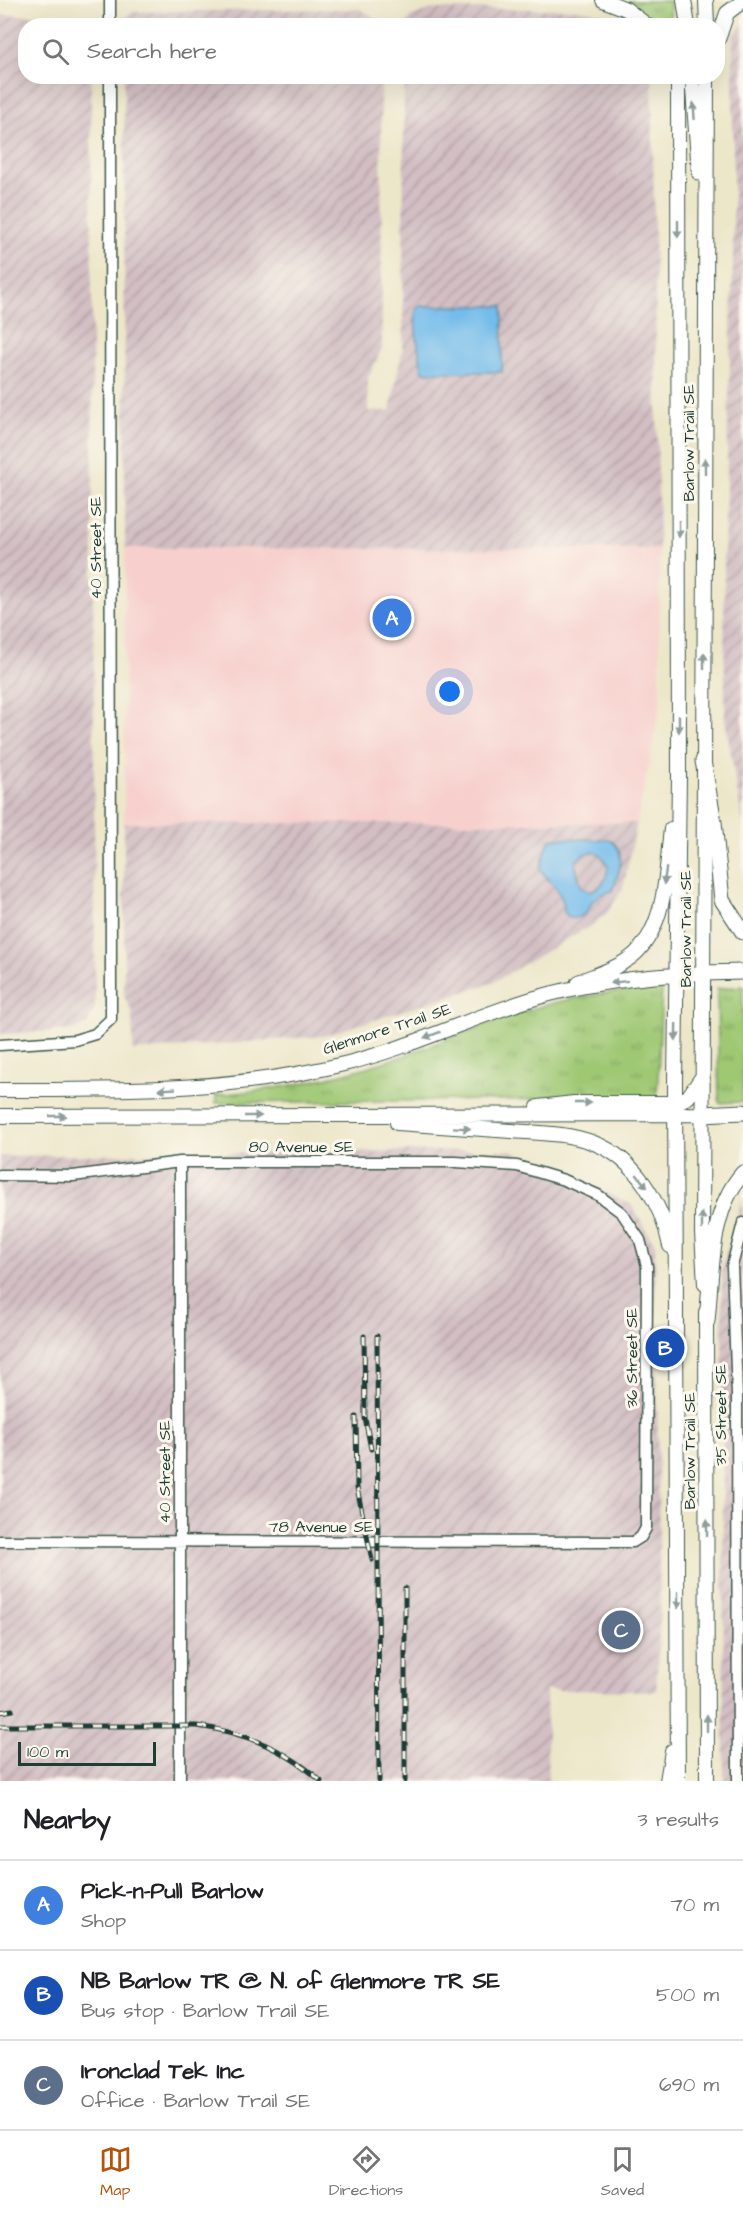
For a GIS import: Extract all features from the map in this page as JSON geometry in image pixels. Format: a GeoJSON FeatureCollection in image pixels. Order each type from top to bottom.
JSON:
{"type":"FeatureCollection","features":[{"type":"Feature","properties":{"kind":"highway"},"geometry":{"type":"LineString","coordinates":[[703,761],[714,822],[722,900],[743,932]]}},
{"type":"Feature","properties":{"kind":"highway","name":"Glenmore Trail SE"},"geometry":{"type":"LineString","coordinates":[[703,974],[743,972]]}},
{"type":"Feature","properties":{"kind":"highway"},"geometry":{"type":"LineString","coordinates":[[702,1114],[743,1112]]}},
{"type":"Feature","properties":{"kind":"highway"},"geometry":{"type":"LineString","coordinates":[[707,1321],[715,1234],[726,1199],[743,1173]]}},
{"type":"Feature","properties":{"kind":"main road"},"geometry":{"type":"LineString","coordinates":[[603,0],[626,9],[638,18]]}},
{"type":"Feature","properties":{"kind":"main road"},"geometry":{"type":"LineString","coordinates":[[678,0],[679,18]]}},
{"type":"Feature","properties":{"kind":"main road"},"geometry":{"type":"LineString","coordinates":[[684,0],[687,18]]}},
{"type":"Feature","properties":{"kind":"main road"},"geometry":{"type":"LineString","coordinates":[[706,0],[707,18]]}},
{"type":"Feature","properties":{"kind":"main road"},"geometry":{"type":"LineString","coordinates":[[725,18],[727,13],[743,1]]}},
{"type":"Feature","properties":{"kind":"main road"},"geometry":{"type":"LineString","coordinates":[[670,84],[678,171]]}},
{"type":"Feature","properties":{"kind":"main road","name":"Barlow Trail SE"},"geometry":{"type":"LineString","coordinates":[[678,84],[679,777],[676,1109],[678,1781]]}},
{"type":"Feature","properties":{"kind":"main road"},"geometry":{"type":"LineString","coordinates":[[693,84],[702,212],[707,231]]}},
{"type":"Feature","properties":{"kind":"main road","name":"Barlow Trail SE"},"geometry":{"type":"LineString","coordinates":[[706,1781],[707,1321],[702,1233],[702,1076],[709,84]]}},
{"type":"Feature","properties":{"kind":"main road"},"geometry":{"type":"LineString","coordinates":[[534,998],[604,972],[635,954],[645,943],[660,910],[679,777]]}},
{"type":"Feature","properties":{"kind":"main road","name":"Glenmore Trail SE"},"geometry":{"type":"LineString","coordinates":[[0,1090],[146,1090],[225,1086],[284,1077],[349,1063],[534,998],[575,988],[677,975],[703,974]]}},
{"type":"Feature","properties":{"kind":"main road"},"geometry":{"type":"LineString","coordinates":[[676,1109],[688,1097],[702,1076]]}},
{"type":"Feature","properties":{"kind":"main road"},"geometry":{"type":"LineString","coordinates":[[0,1116],[462,1115],[574,1103],[676,1109],[702,1114]]}},
{"type":"Feature","properties":{"kind":"main road"},"geometry":{"type":"LineString","coordinates":[[341,1115],[384,1122],[551,1134],[594,1143],[619,1158],[648,1189],[664,1220],[676,1290]]}},
{"type":"Feature","properties":{"kind":"main road"},"geometry":{"type":"LineString","coordinates":[[668,1781],[678,1723]]}},
{"type":"Feature","properties":{"kind":"street"},"geometry":{"type":"LineString","coordinates":[[110,0],[110,18]]}},
{"type":"Feature","properties":{"kind":"street","name":"40 Street SE"},"geometry":{"type":"LineString","coordinates":[[0,1045],[75,1040],[95,1034],[111,1019],[110,84]]}},
{"type":"Feature","properties":{"kind":"street","name":"40 Street SE"},"geometry":{"type":"LineString","coordinates":[[180,1162],[180,1781]]}},
{"type":"Feature","properties":{"kind":"street","name":"80 Avenue SE"},"geometry":{"type":"LineString","coordinates":[[0,1175],[73,1176],[180,1162],[456,1162],[518,1166],[564,1180],[598,1195]]}},
{"type":"Feature","properties":{"kind":"street","name":"36 Street SE"},"geometry":{"type":"LineString","coordinates":[[598,1195],[622,1213],[640,1240],[647,1266],[646,1528],[641,1537]]}},
{"type":"Feature","properties":{"kind":"street","name":"35 Street SE"},"geometry":{"type":"LineString","coordinates":[[738,1781],[740,1396],[732,1266],[743,1223]]}},
{"type":"Feature","properties":{"kind":"street","name":"78 Avenue SE"},"geometry":{"type":"LineString","coordinates":[[0,1541],[633,1542],[641,1537]]}},
{"type":"Feature","properties":{"kind":"shaded area"},"geometry":{"type":"Polygon","coordinates":[[[359,9],[373,18],[125,18],[132,12],[359,9]]]}},
{"type":"Feature","properties":{"kind":"shaded area"},"geometry":{"type":"Polygon","coordinates":[[[431,9],[578,9],[602,14],[609,18],[410,18],[431,9]]]}},
{"type":"Feature","properties":{"kind":"shaded area"},"geometry":{"type":"Polygon","coordinates":[[[0,15],[90,16],[90,18],[18,18],[18,84],[91,84],[95,1007],[87,1024],[75,1030],[0,1034],[0,15]]]}},
{"type":"Feature","properties":{"kind":"shaded area"},"geometry":{"type":"Polygon","coordinates":[[[743,24],[743,824],[725,719],[724,555],[733,265],[733,36],[743,24]]]}},
{"type":"Feature","properties":{"kind":"shaded area"},"geometry":{"type":"Polygon","coordinates":[[[124,84],[381,84],[382,348],[368,378],[368,411],[390,411],[403,346],[404,84],[652,84],[659,549],[125,548],[124,84]]]}},
{"type":"Feature","properties":{"kind":"shaded area"},"geometry":{"type":"Polygon","coordinates":[[[125,548],[659,549],[660,707],[637,823],[124,823],[125,548]]]}},
{"type":"Feature","properties":{"kind":"shaded area"},"geometry":{"type":"Polygon","coordinates":[[[124,823],[637,823],[623,888],[608,912],[593,924],[492,983],[323,1036],[133,1051],[132,1012],[124,996],[124,823]]]}},
{"type":"Feature","properties":{"kind":"shaded area"},"geometry":{"type":"Polygon","coordinates":[[[509,1150],[631,1204],[655,1245],[660,1614],[656,1691],[546,1690],[548,1781],[0,1781],[0,1156],[509,1150]]]}},
{"type":"Feature","properties":{"kind":"shaded area"},"geometry":{"type":"Polygon","coordinates":[[[743,1198],[743,1781],[724,1781],[722,1266],[743,1198]]]}},
{"type":"Feature","properties":{"kind":"green space"},"geometry":{"type":"Polygon","coordinates":[[[629,1],[670,1],[671,18],[644,18],[628,6],[629,1]]]}},
{"type":"Feature","properties":{"kind":"green space"},"geometry":{"type":"Polygon","coordinates":[[[743,986],[743,1102],[719,1103],[717,989],[743,986]]]}},
{"type":"Feature","properties":{"kind":"green space"},"geometry":{"type":"Polygon","coordinates":[[[662,987],[657,1098],[216,1103],[216,1095],[286,1086],[377,1064],[534,1008],[594,995],[662,987]]]}},
{"type":"Feature","properties":{"kind":"water"},"geometry":{"type":"Polygon","coordinates":[[[418,306],[503,306],[502,372],[424,372],[415,318],[418,306]]]}},
{"type":"Feature","properties":{"kind":"water"},"geometry":{"type":"Polygon","coordinates":[[[554,838],[610,840],[619,850],[619,871],[612,891],[593,900],[582,916],[570,918],[564,912],[562,899],[540,869],[549,841],[554,838]],[[593,852],[583,854],[575,863],[581,886],[588,891],[600,886],[606,876],[608,867],[601,855],[593,852]]]}},
{"type":"Feature","properties":{"kind":"railway"},"geometry":{"type":"LineString","coordinates":[[364,1336],[365,1418],[371,1449]]}},
{"type":"Feature","properties":{"kind":"railway"},"geometry":{"type":"LineString","coordinates":[[377,1336],[379,1781]]}},
{"type":"Feature","properties":{"kind":"railway"},"geometry":{"type":"LineString","coordinates":[[356,1417],[357,1488],[372,1560]]}},
{"type":"Feature","properties":{"kind":"railway"},"geometry":{"type":"LineString","coordinates":[[405,1588],[405,1781]]}},
{"type":"Feature","properties":{"kind":"railway"},"geometry":{"type":"LineString","coordinates":[[0,1712],[12,1710]]}},
{"type":"Feature","properties":{"kind":"railway"},"geometry":{"type":"LineString","coordinates":[[0,1726],[197,1726],[215,1729],[248,1738],[279,1751],[321,1781]]}},
{"type":"Feature","properties":{"kind":"place","name":"Pick-n-Pull Barlow"},"geometry":{"type":"Point","coordinates":[392,618]}},
{"type":"Feature","properties":{"kind":"place","name":"NB Barlow TR @ N. of Glenmore TR SE"},"geometry":{"type":"Point","coordinates":[665,1348]}},
{"type":"Feature","properties":{"kind":"place","name":"Ironclad Tek Inc"},"geometry":{"type":"Point","coordinates":[621,1630]}}]}
